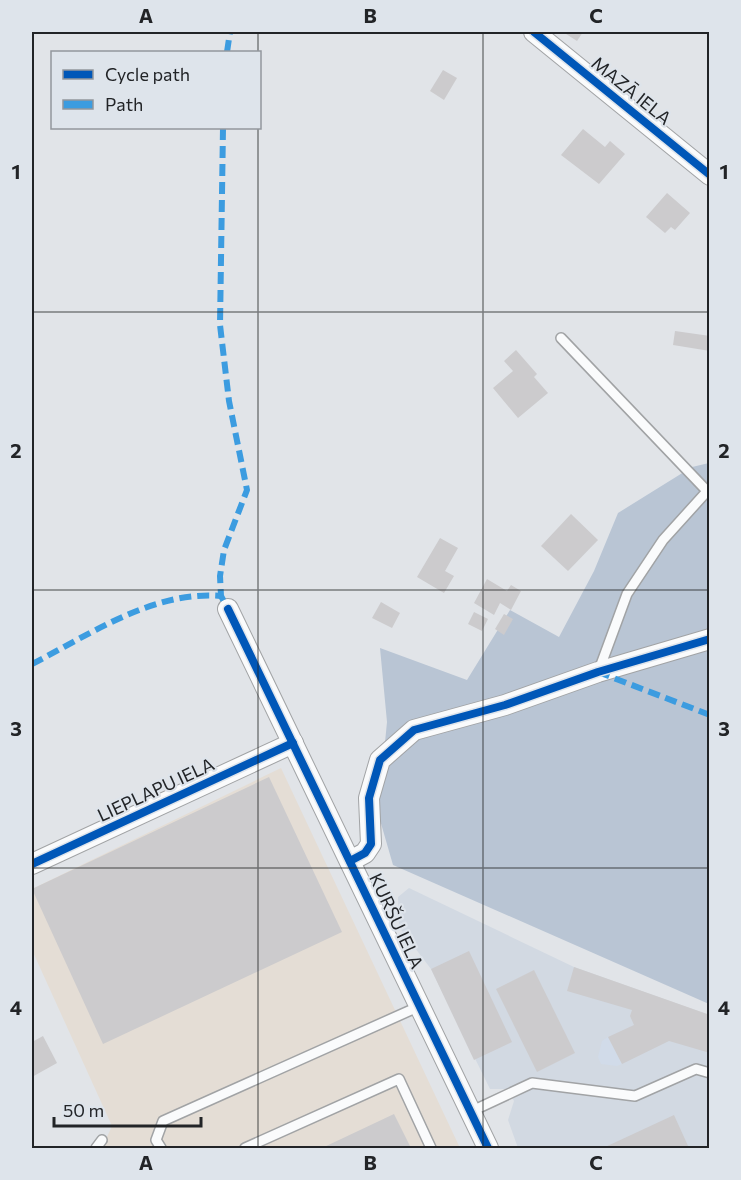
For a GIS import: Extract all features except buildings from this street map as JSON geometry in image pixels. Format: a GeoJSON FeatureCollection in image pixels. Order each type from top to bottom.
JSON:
{"type":"FeatureCollection","features":[{"type":"Feature","properties":{"kind":"street","name":"MAZĀ IELA"},"geometry":{"type":"LineString","coordinates":[[534,32],[710,175]]}},
{"type":"Feature","properties":{"kind":"street","name":"KURŠU IELA"},"geometry":{"type":"LineString","coordinates":[[228,609],[488,1149]]}},
{"type":"Feature","properties":{"kind":"street"},"geometry":{"type":"LineString","coordinates":[[350,861],[365,853],[371,844],[369,798],[380,760],[414,730],[504,705],[598,672],[710,639]]}},
{"type":"Feature","properties":{"kind":"street","name":"LIEPLAPU IELA"},"geometry":{"type":"LineString","coordinates":[[32,864],[293,743]]}},
{"type":"Feature","properties":{"kind":"lane"},"geometry":{"type":"LineString","coordinates":[[561,338],[709,490],[663,540],[627,594],[598,672]]}},
{"type":"Feature","properties":{"kind":"lane"},"geometry":{"type":"LineString","coordinates":[[161,1149],[156,1140],[163,1121],[420,1006]]}},
{"type":"Feature","properties":{"kind":"lane"},"geometry":{"type":"LineString","coordinates":[[470,1112],[532,1083],[635,1096],[696,1069],[710,1073]]}},
{"type":"Feature","properties":{"kind":"lane"},"geometry":{"type":"LineString","coordinates":[[245,1149],[399,1079],[431,1149]]}},
{"type":"Feature","properties":{"kind":"lane"},"geometry":{"type":"LineString","coordinates":[[96,1149],[102,1140]]}},
{"type":"Feature","properties":{"kind":"shaded area"},"geometry":{"type":"Polygon","coordinates":[[[709,463],[709,1004],[393,865],[378,813],[387,722],[380,648],[467,680],[510,610],[559,637],[594,571],[618,513],[692,467],[709,463]]]}},
{"type":"Feature","properties":{"kind":"shaded area"},"geometry":{"type":"Polygon","coordinates":[[[281,768],[460,1148],[102,1148],[112,1126],[32,950],[32,889],[281,768]]]}},
{"type":"Feature","properties":{"kind":"shaded area"},"geometry":{"type":"Polygon","coordinates":[[[409,888],[574,967],[709,1015],[709,1148],[518,1148],[508,1120],[514,1101],[507,1089],[490,1089],[431,969],[399,927],[398,897],[409,888]]]}},
{"type":"Feature","properties":{"kind":"shaded area"},"geometry":{"type":"Polygon","coordinates":[[[608,1037],[622,1064],[617,1066],[601,1064],[598,1057],[602,1041],[608,1037]]]}},
{"type":"Feature","properties":{"kind":"marked path"},"geometry":{"type":"LineString","coordinates":[[227,51],[230,32]]}},
{"type":"Feature","properties":{"kind":"marked path"},"geometry":{"type":"LineString","coordinates":[[223,129],[220,325],[229,401],[247,490],[224,550],[220,576],[221,596],[228,609]]}},
{"type":"Feature","properties":{"kind":"marked path"},"geometry":{"type":"LineString","coordinates":[[32,664],[99,628],[147,607],[196,596],[221,596]]}},
{"type":"Feature","properties":{"kind":"marked path"},"geometry":{"type":"LineString","coordinates":[[598,672],[710,715]]}},
{"type":"Feature","properties":{"kind":"cycle path"},"geometry":{"type":"LineString","coordinates":[[534,32],[710,175]]}},
{"type":"Feature","properties":{"kind":"cycle path"},"geometry":{"type":"LineString","coordinates":[[228,609],[488,1148]]}},
{"type":"Feature","properties":{"kind":"cycle path"},"geometry":{"type":"LineString","coordinates":[[350,861],[365,853],[371,844],[369,798],[380,760],[414,730],[505,705],[598,672],[710,639]]}},
{"type":"Feature","properties":{"kind":"cycle path"},"geometry":{"type":"LineString","coordinates":[[32,864],[293,743]]}}]}
